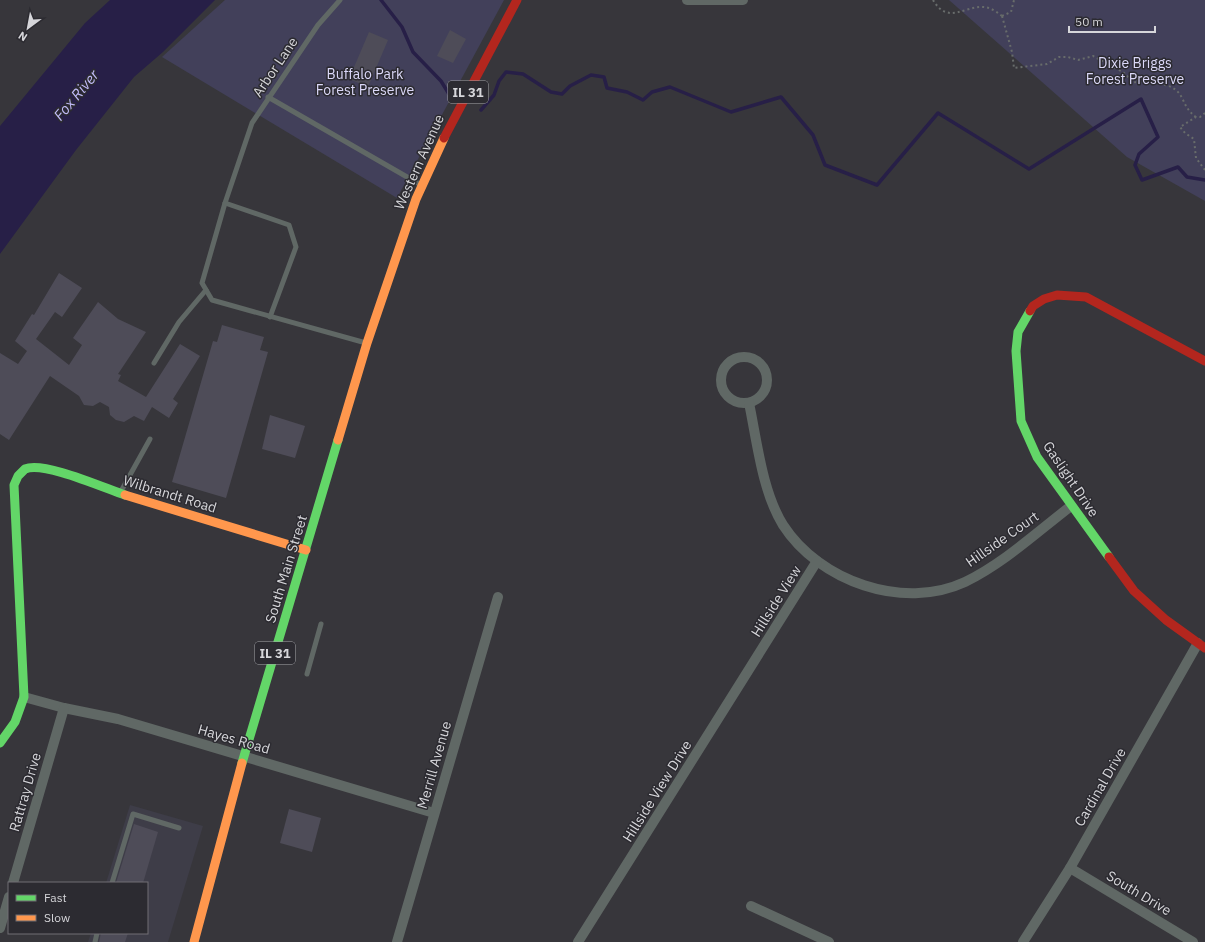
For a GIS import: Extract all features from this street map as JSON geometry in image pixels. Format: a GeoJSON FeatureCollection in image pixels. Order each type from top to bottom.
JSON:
{"type":"FeatureCollection","features":[{"type":"Feature","properties":{"kind":"street","name":"Western Avenue"},"geometry":{"type":"LineString","coordinates":[[367,343],[422,186],[450,124],[517,0]]}},
{"type":"Feature","properties":{"kind":"street"},"geometry":{"type":"LineString","coordinates":[[687,0],[743,0]]}},
{"type":"Feature","properties":{"kind":"street","name":"Gaslight Drive"},"geometry":{"type":"LineString","coordinates":[[1201,646],[1166,620],[1134,591],[1037,457],[1021,421],[1016,351],[1018,332],[1033,306],[1044,299],[1057,295],[1086,297],[1205,361]]}},
{"type":"Feature","properties":{"kind":"street","name":"South Main Street"},"geometry":{"type":"LineString","coordinates":[[194,942],[244,757],[367,343]]}},
{"type":"Feature","properties":{"kind":"street"},"geometry":{"type":"LineString","coordinates":[[739,357],[748,357],[757,360],[763,366],[767,375],[767,384],[764,393],[749,403],[740,403],[731,399],[725,393],[721,384],[721,375],[724,367],[731,360],[739,357]]}},
{"type":"Feature","properties":{"kind":"street","name":"Hillside Court"},"geometry":{"type":"LineString","coordinates":[[749,403],[764,476],[774,506],[783,524],[799,545],[817,561],[846,578],[876,589],[906,592],[935,591],[964,582],[994,565],[1072,506]]}},
{"type":"Feature","properties":{"kind":"street","name":"Wilbrandt Road"},"geometry":{"type":"LineString","coordinates":[[24,697],[14,485],[20,473],[25,469],[31,467],[45,468],[119,493],[306,550]]}},
{"type":"Feature","properties":{"kind":"street","name":"Hillside View"},"geometry":{"type":"LineString","coordinates":[[758,655],[817,561]]}},
{"type":"Feature","properties":{"kind":"street","name":"Merrill Avenue"},"geometry":{"type":"LineString","coordinates":[[397,942],[498,597]]}},
{"type":"Feature","properties":{"kind":"street","name":"Cardinal Drive"},"geometry":{"type":"LineString","coordinates":[[1023,942],[1070,868],[1201,646]]}},
{"type":"Feature","properties":{"kind":"street","name":"Hillside View Drive"},"geometry":{"type":"LineString","coordinates":[[578,942],[758,655]]}},
{"type":"Feature","properties":{"kind":"street"},"geometry":{"type":"LineString","coordinates":[[0,743],[11,732],[18,718],[24,697]]}},
{"type":"Feature","properties":{"kind":"street","name":"Hayes Road"},"geometry":{"type":"LineString","coordinates":[[24,697],[64,708],[118,719],[434,813]]}},
{"type":"Feature","properties":{"kind":"street","name":"Rattray Drive"},"geometry":{"type":"LineString","coordinates":[[13,882],[64,708]]}},
{"type":"Feature","properties":{"kind":"street","name":"South Drive"},"geometry":{"type":"LineString","coordinates":[[1070,868],[1181,939],[1193,942]]}},
{"type":"Feature","properties":{"kind":"street"},"geometry":{"type":"LineString","coordinates":[[0,928],[8,900]]}},
{"type":"Feature","properties":{"kind":"street"},"geometry":{"type":"LineString","coordinates":[[751,906],[828,942]]}},
{"type":"Feature","properties":{"kind":"lane","name":"Arbor Lane"},"geometry":{"type":"LineString","coordinates":[[206,290],[202,283],[204,273],[225,203],[252,123],[268,97],[318,25],[340,0]]}},
{"type":"Feature","properties":{"kind":"lane"},"geometry":{"type":"LineString","coordinates":[[268,97],[422,186]]}},
{"type":"Feature","properties":{"kind":"lane"},"geometry":{"type":"LineString","coordinates":[[225,203],[289,224],[296,247],[270,317]]}},
{"type":"Feature","properties":{"kind":"lane"},"geometry":{"type":"LineString","coordinates":[[154,363],[179,322],[206,290],[212,300],[367,343]]}},
{"type":"Feature","properties":{"kind":"lane"},"geometry":{"type":"LineString","coordinates":[[119,493],[150,439]]}},
{"type":"Feature","properties":{"kind":"lane"},"geometry":{"type":"LineString","coordinates":[[307,674],[321,624]]}},
{"type":"Feature","properties":{"kind":"lane"},"geometry":{"type":"LineString","coordinates":[[112,882],[133,814],[179,828]]}},
{"type":"Feature","properties":{"kind":"path"},"geometry":{"type":"LineString","coordinates":[[933,0],[937,6],[953,13],[984,7],[996,11],[1002,16],[1012,52],[1014,68],[1047,64],[1059,57],[1068,57],[1078,60],[1093,56],[1097,57],[1105,64],[1124,72],[1133,82],[1166,85],[1173,88],[1182,98],[1184,105],[1196,117]]}},
{"type":"Feature","properties":{"kind":"path"},"geometry":{"type":"LineString","coordinates":[[1002,16],[1011,12],[1014,0]]}},
{"type":"Feature","properties":{"kind":"path"},"geometry":{"type":"LineString","coordinates":[[1205,113],[1180,127],[1185,133],[1194,139],[1196,158],[1205,170]]}},
{"type":"Feature","properties":{"kind":"shaded area"},"geometry":{"type":"Polygon","coordinates":[[[130,805],[203,826],[168,942],[88,942],[91,934],[148,934],[148,882],[106,882],[130,805]]]}},
{"type":"Feature","properties":{"kind":"green space","name":"Buffalo Park Forest Preserve"},"geometry":{"type":"Polygon","coordinates":[[[225,0],[504,0],[397,198],[162,57],[225,0]]]}},
{"type":"Feature","properties":{"kind":"green space","name":"Dixie Briggs Forest Preserve"},"geometry":{"type":"Polygon","coordinates":[[[949,0],[1205,0],[1205,201],[1127,157],[949,0]]]}},
{"type":"Feature","properties":{"kind":"water","name":"Fox River"},"geometry":{"type":"Polygon","coordinates":[[[110,0],[215,0],[163,52],[134,77],[76,150],[0,254],[0,126],[85,23],[110,0]]]}},
{"type":"Feature","properties":{"kind":"building"},"geometry":{"type":"Polygon","coordinates":[[[450,30],[466,39],[453,63],[437,56],[450,30]]]}},
{"type":"Feature","properties":{"kind":"building"},"geometry":{"type":"Polygon","coordinates":[[[369,32],[388,40],[368,87],[349,79],[369,32]]]}},
{"type":"Feature","properties":{"kind":"building"},"geometry":{"type":"Polygon","coordinates":[[[59,273],[82,288],[62,317],[55,312],[36,339],[69,365],[82,345],[73,338],[98,302],[118,319],[146,332],[118,374],[121,375],[118,381],[146,397],[180,344],[200,356],[173,399],[178,403],[169,418],[152,407],[144,421],[134,416],[124,422],[116,420],[110,415],[109,407],[100,402],[93,406],[84,405],[79,396],[50,376],[9,440],[0,434],[0,353],[18,364],[27,351],[15,341],[32,314],[34,315],[59,273]]]}},
{"type":"Feature","properties":{"kind":"building"},"geometry":{"type":"Polygon","coordinates":[[[222,325],[264,337],[260,350],[268,352],[226,498],[172,482],[213,341],[217,342],[222,325]]]}},
{"type":"Feature","properties":{"kind":"building"},"geometry":{"type":"Polygon","coordinates":[[[270,415],[305,426],[295,458],[262,449],[270,415]]]}},
{"type":"Feature","properties":{"kind":"building"},"geometry":{"type":"Polygon","coordinates":[[[289,809],[321,818],[312,852],[280,843],[289,809]]]}},
{"type":"Feature","properties":{"kind":"building"},"geometry":{"type":"Polygon","coordinates":[[[134,824],[158,832],[143,882],[116,882],[134,824]]]}},
{"type":"Feature","properties":{"kind":"building"},"geometry":{"type":"Polygon","coordinates":[[[101,934],[128,934],[125,942],[99,942],[101,934]]]}},
{"type":"Feature","properties":{"kind":"waterway"},"geometry":{"type":"LineString","coordinates":[[381,0],[402,27],[413,52],[441,81],[449,94]]}},
{"type":"Feature","properties":{"kind":"waterway"},"geometry":{"type":"LineString","coordinates":[[481,110],[494,95],[499,81],[506,72],[523,74],[551,92],[562,94],[570,86],[591,75],[604,77],[607,88],[627,92],[643,100],[652,92],[670,87],[731,112],[781,97],[813,135],[825,165],[877,185],[938,113],[1029,169],[1141,99],[1158,137],[1139,154],[1135,165],[1142,180],[1178,167],[1187,177],[1205,180]]}},
{"type":"Feature","properties":{"kind":"traffic: fast"},"geometry":{"type":"LineString","coordinates":[[1030,311],[1018,332],[1016,351],[1021,421],[1037,457],[1109,557]]}},
{"type":"Feature","properties":{"kind":"traffic: fast"},"geometry":{"type":"LineString","coordinates":[[242,763],[338,440]]}},
{"type":"Feature","properties":{"kind":"traffic: fast"},"geometry":{"type":"LineString","coordinates":[[0,743],[15,722],[24,697],[14,485],[18,476],[25,469],[46,469],[74,476],[125,495]]}},
{"type":"Feature","properties":{"kind":"traffic: slow"},"geometry":{"type":"LineString","coordinates":[[338,440],[367,343],[416,199],[444,138]]}},
{"type":"Feature","properties":{"kind":"traffic: slow"},"geometry":{"type":"LineString","coordinates":[[125,495],[306,550]]}},
{"type":"Feature","properties":{"kind":"traffic: slow"},"geometry":{"type":"LineString","coordinates":[[194,942],[242,763]]}},
{"type":"Feature","properties":{"kind":"traffic: jam"},"geometry":{"type":"LineString","coordinates":[[444,138],[517,0]]}},
{"type":"Feature","properties":{"kind":"traffic: jam"},"geometry":{"type":"LineString","coordinates":[[1030,311],[1033,306],[1044,299],[1057,295],[1086,297],[1205,361]]}},
{"type":"Feature","properties":{"kind":"traffic: jam"},"geometry":{"type":"LineString","coordinates":[[1109,557],[1134,591],[1166,620],[1205,648]]}}]}
